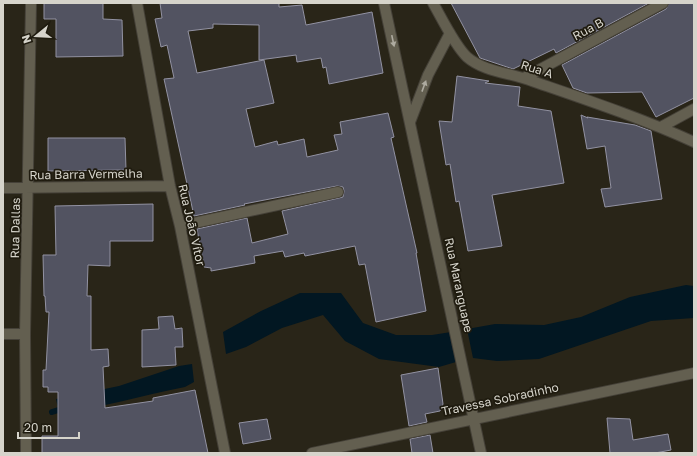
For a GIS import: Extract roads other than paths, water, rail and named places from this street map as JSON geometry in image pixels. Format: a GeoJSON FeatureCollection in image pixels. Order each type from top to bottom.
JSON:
{"type":"FeatureCollection","features":[{"type":"Feature","properties":{"kind":"street","name":"Rua Dallas"},"geometry":{"type":"LineString","coordinates":[[26,453],[25,334],[29,188],[31,3]]}},
{"type":"Feature","properties":{"kind":"street","name":"Rua João Vítor"},"geometry":{"type":"LineString","coordinates":[[137,3],[170,186],[180,226],[224,453]]}},
{"type":"Feature","properties":{"kind":"street","name":"Rua Maranguape"},"geometry":{"type":"LineString","coordinates":[[384,3],[481,453]]}},
{"type":"Feature","properties":{"kind":"street","name":"Rua A"},"geometry":{"type":"LineString","coordinates":[[432,3],[466,56],[476,62],[494,70],[524,78],[661,127],[694,142]]}},
{"type":"Feature","properties":{"kind":"street","name":"Rua B"},"geometry":{"type":"LineString","coordinates":[[524,78],[663,3]]}},
{"type":"Feature","properties":{"kind":"street"},"geometry":{"type":"LineString","coordinates":[[410,122],[428,74],[450,32]]}},
{"type":"Feature","properties":{"kind":"street"},"geometry":{"type":"LineString","coordinates":[[661,127],[694,109]]}},
{"type":"Feature","properties":{"kind":"street","name":"Rua Barra Vermelha"},"geometry":{"type":"LineString","coordinates":[[3,188],[170,186]]}},
{"type":"Feature","properties":{"kind":"street"},"geometry":{"type":"LineString","coordinates":[[180,226],[338,192]]}},
{"type":"Feature","properties":{"kind":"street"},"geometry":{"type":"LineString","coordinates":[[3,334],[25,334]]}},
{"type":"Feature","properties":{"kind":"street","name":"Travessa Sobradinho"},"geometry":{"type":"LineString","coordinates":[[312,453],[694,373]]}},
{"type":"Feature","properties":{"kind":"water"},"geometry":{"type":"Polygon","coordinates":[[[686,285],[694,286],[694,318],[651,321],[539,359],[497,361],[473,358],[467,329],[495,324],[544,325],[581,317],[630,297],[686,285]]]}},
{"type":"Feature","properties":{"kind":"water"},"geometry":{"type":"Polygon","coordinates":[[[300,293],[341,293],[363,323],[396,335],[432,335],[451,332],[456,362],[439,367],[379,359],[345,341],[323,315],[282,328],[246,347],[226,354],[223,332],[261,311],[300,293]]]}},
{"type":"Feature","properties":{"kind":"water"},"geometry":{"type":"Polygon","coordinates":[[[192,364],[194,382],[185,387],[90,408],[59,413],[56,399],[119,386],[179,366],[192,364]]]}},
{"type":"Feature","properties":{"kind":"waterway"},"geometry":{"type":"LineString","coordinates":[[52,412],[65,408]]}}]}
